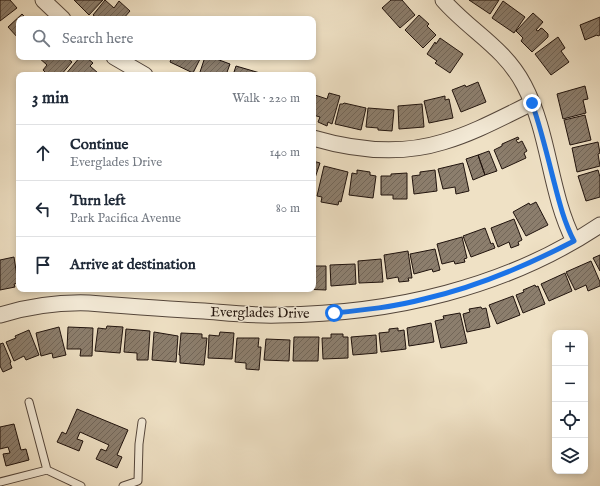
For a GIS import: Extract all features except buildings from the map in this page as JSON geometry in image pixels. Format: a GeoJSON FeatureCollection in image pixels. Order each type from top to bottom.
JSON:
{"type":"FeatureCollection","features":[{"type":"Feature","properties":{"kind":"street"},"geometry":{"type":"LineString","coordinates":[[42,0],[60,16]]}},
{"type":"Feature","properties":{"kind":"street"},"geometry":{"type":"LineString","coordinates":[[443,0],[502,54],[524,85],[539,124],[562,213],[567,228],[574,241]]}},
{"type":"Feature","properties":{"kind":"street"},"geometry":{"type":"LineString","coordinates":[[119,60],[140,72]]}},
{"type":"Feature","properties":{"kind":"street"},"geometry":{"type":"LineString","coordinates":[[316,139],[349,147],[372,150],[418,148],[441,143],[463,135],[532,103]]}},
{"type":"Feature","properties":{"kind":"street","name":"Everglades Drive"},"geometry":{"type":"LineString","coordinates":[[0,315],[22,309],[67,303],[277,315],[320,314],[363,310],[423,300],[485,281],[544,256],[574,241],[600,225]]}},
{"type":"Feature","properties":{"kind":"lane"},"geometry":{"type":"LineString","coordinates":[[29,402],[47,470]]}},
{"type":"Feature","properties":{"kind":"lane"},"geometry":{"type":"LineString","coordinates":[[123,486],[138,481],[139,444],[142,422]]}},
{"type":"Feature","properties":{"kind":"lane"},"geometry":{"type":"LineString","coordinates":[[0,482],[47,470],[81,486]]}},
{"type":"Feature","properties":{"kind":"route"},"geometry":{"type":"LineString","coordinates":[[334,313],[392,306],[423,300],[454,291],[515,269],[574,241],[567,228],[562,213],[539,124],[532,103]]}}]}
